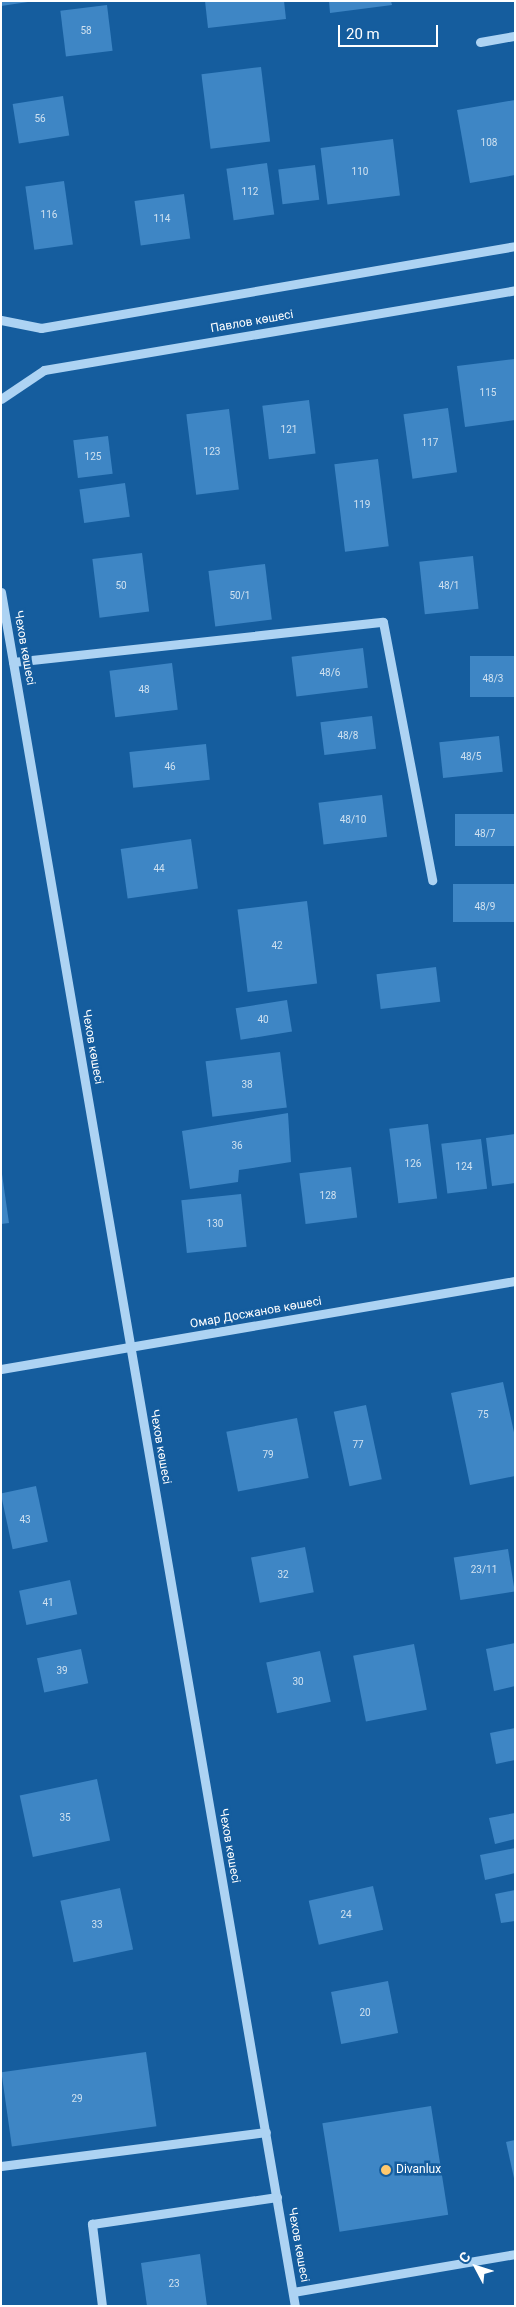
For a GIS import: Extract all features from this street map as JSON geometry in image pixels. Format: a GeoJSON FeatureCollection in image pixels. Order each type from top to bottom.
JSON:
{"type":"FeatureCollection","features":[{"type":"Feature","properties":{"kind":"street"},"geometry":{"type":"LineString","coordinates":[[480,42],[515,36]]}},
{"type":"Feature","properties":{"kind":"street"},"geometry":{"type":"LineString","coordinates":[[1,320],[41,328],[515,246]]}},
{"type":"Feature","properties":{"kind":"street","name":"Павлов көшесі"},"geometry":{"type":"LineString","coordinates":[[1,399],[44,370],[515,290]]}},
{"type":"Feature","properties":{"kind":"street","name":"Чехов көшесі"},"geometry":{"type":"LineString","coordinates":[[1,592],[295,2306]]}},
{"type":"Feature","properties":{"kind":"street"},"geometry":{"type":"LineString","coordinates":[[13,662],[383,622],[432,880]]}},
{"type":"Feature","properties":{"kind":"street","name":"Омар Досжанов көшесі"},"geometry":{"type":"LineString","coordinates":[[1,1369],[515,1281]]}},
{"type":"Feature","properties":{"kind":"street"},"geometry":{"type":"LineString","coordinates":[[1,2166],[266,2132]]}},
{"type":"Feature","properties":{"kind":"street"},"geometry":{"type":"LineString","coordinates":[[102,2306],[92,2224],[277,2197]]}},
{"type":"Feature","properties":{"kind":"street"},"geometry":{"type":"LineString","coordinates":[[293,2292],[515,2254]]}},
{"type":"Feature","properties":{"kind":"building"},"geometry":{"type":"Polygon","coordinates":[[[1,1],[27,1],[28,2],[1,6],[1,1]]]}},
{"type":"Feature","properties":{"kind":"building"},"geometry":{"type":"Polygon","coordinates":[[[205,1],[284,1],[286,19],[208,28],[205,1]]]}},
{"type":"Feature","properties":{"kind":"building"},"geometry":{"type":"Polygon","coordinates":[[[329,1],[391,1],[392,5],[330,13],[329,1]]]}},
{"type":"Feature","properties":{"kind":"building"},"geometry":{"type":"Polygon","coordinates":[[[107,5],[113,51],[66,56],[60,11],[107,5]]]}},
{"type":"Feature","properties":{"kind":"building"},"geometry":{"type":"Polygon","coordinates":[[[261,67],[270,141],[211,149],[201,74],[261,67]]]}},
{"type":"Feature","properties":{"kind":"building"},"geometry":{"type":"Polygon","coordinates":[[[63,96],[69,136],[19,143],[13,104],[63,96]]]}},
{"type":"Feature","properties":{"kind":"building"},"geometry":{"type":"Polygon","coordinates":[[[515,100],[515,175],[470,183],[457,110],[515,100]]]}},
{"type":"Feature","properties":{"kind":"building"},"geometry":{"type":"Polygon","coordinates":[[[393,139],[400,196],[327,204],[321,148],[393,139]]]}},
{"type":"Feature","properties":{"kind":"building"},"geometry":{"type":"Polygon","coordinates":[[[267,163],[274,214],[234,220],[226,169],[267,163]]]}},
{"type":"Feature","properties":{"kind":"building"},"geometry":{"type":"Polygon","coordinates":[[[315,165],[319,200],[283,204],[278,170],[315,165]]]}},
{"type":"Feature","properties":{"kind":"building"},"geometry":{"type":"Polygon","coordinates":[[[64,181],[73,244],[34,250],[25,186],[64,181]]]}},
{"type":"Feature","properties":{"kind":"building"},"geometry":{"type":"Polygon","coordinates":[[[184,194],[190,239],[141,246],[134,201],[184,194]]]}},
{"type":"Feature","properties":{"kind":"building"},"geometry":{"type":"Polygon","coordinates":[[[515,359],[515,420],[465,427],[457,366],[515,359]]]}},
{"type":"Feature","properties":{"kind":"building"},"geometry":{"type":"Polygon","coordinates":[[[309,400],[316,454],[269,459],[262,406],[309,400]]]}},
{"type":"Feature","properties":{"kind":"building"},"geometry":{"type":"Polygon","coordinates":[[[448,408],[457,472],[412,479],[403,414],[448,408]]]}},
{"type":"Feature","properties":{"kind":"building"},"geometry":{"type":"Polygon","coordinates":[[[229,409],[239,489],[196,495],[186,414],[229,409]]]}},
{"type":"Feature","properties":{"kind":"building"},"geometry":{"type":"Polygon","coordinates":[[[108,436],[113,474],[78,478],[73,440],[108,436]]]}},
{"type":"Feature","properties":{"kind":"building"},"geometry":{"type":"Polygon","coordinates":[[[378,459],[389,546],[345,552],[334,464],[378,459]]]}},
{"type":"Feature","properties":{"kind":"building"},"geometry":{"type":"Polygon","coordinates":[[[125,483],[130,517],[84,523],[79,489],[125,483]]]}},
{"type":"Feature","properties":{"kind":"building"},"geometry":{"type":"Polygon","coordinates":[[[142,553],[149,612],[100,618],[92,559],[142,553]]]}},
{"type":"Feature","properties":{"kind":"building"},"geometry":{"type":"Polygon","coordinates":[[[473,556],[479,609],[425,614],[419,562],[473,556]]]}},
{"type":"Feature","properties":{"kind":"building"},"geometry":{"type":"Polygon","coordinates":[[[265,564],[272,620],[215,627],[208,571],[265,564]]]}},
{"type":"Feature","properties":{"kind":"building"},"geometry":{"type":"Polygon","coordinates":[[[363,648],[368,688],[296,696],[292,657],[363,648]]]}},
{"type":"Feature","properties":{"kind":"building"},"geometry":{"type":"Polygon","coordinates":[[[470,656],[515,656],[515,697],[470,697],[470,656]]]}},
{"type":"Feature","properties":{"kind":"building"},"geometry":{"type":"Polygon","coordinates":[[[172,663],[178,710],[115,717],[109,671],[172,663]]]}},
{"type":"Feature","properties":{"kind":"building"},"geometry":{"type":"Polygon","coordinates":[[[372,716],[376,749],[324,755],[320,722],[372,716]]]}},
{"type":"Feature","properties":{"kind":"building"},"geometry":{"type":"Polygon","coordinates":[[[499,736],[503,772],[443,778],[439,742],[499,736]]]}},
{"type":"Feature","properties":{"kind":"building"},"geometry":{"type":"Polygon","coordinates":[[[206,744],[210,780],[133,788],[129,752],[206,744]]]}},
{"type":"Feature","properties":{"kind":"building"},"geometry":{"type":"Polygon","coordinates":[[[382,795],[387,837],[324,844],[318,803],[382,795]]]}},
{"type":"Feature","properties":{"kind":"building"},"geometry":{"type":"Polygon","coordinates":[[[455,814],[515,814],[515,846],[455,846],[455,814]]]}},
{"type":"Feature","properties":{"kind":"building"},"geometry":{"type":"Polygon","coordinates":[[[191,839],[198,889],[128,898],[121,849],[191,839]]]}},
{"type":"Feature","properties":{"kind":"building"},"geometry":{"type":"Polygon","coordinates":[[[453,884],[515,884],[515,922],[453,922],[453,884]]]}},
{"type":"Feature","properties":{"kind":"building"},"geometry":{"type":"Polygon","coordinates":[[[307,901],[317,983],[248,992],[238,910],[307,901]]]}},
{"type":"Feature","properties":{"kind":"building"},"geometry":{"type":"Polygon","coordinates":[[[436,967],[440,1002],[381,1009],[376,974],[436,967]]]}},
{"type":"Feature","properties":{"kind":"building"},"geometry":{"type":"Polygon","coordinates":[[[287,1000],[292,1032],[241,1040],[236,1008],[287,1000]]]}},
{"type":"Feature","properties":{"kind":"building"},"geometry":{"type":"Polygon","coordinates":[[[280,1052],[287,1108],[212,1117],[206,1061],[280,1052]]]}},
{"type":"Feature","properties":{"kind":"building"},"geometry":{"type":"Polygon","coordinates":[[[288,1113],[291,1162],[239,1170],[238,1182],[190,1189],[182,1131],[288,1113]]]}},
{"type":"Feature","properties":{"kind":"building"},"geometry":{"type":"Polygon","coordinates":[[[428,1124],[437,1198],[398,1203],[389,1129],[428,1124]]]}},
{"type":"Feature","properties":{"kind":"building"},"geometry":{"type":"Polygon","coordinates":[[[515,1134],[515,1183],[492,1186],[486,1138],[515,1134]]]}},
{"type":"Feature","properties":{"kind":"building"},"geometry":{"type":"Polygon","coordinates":[[[481,1139],[487,1189],[447,1194],[441,1144],[481,1139]]]}},
{"type":"Feature","properties":{"kind":"building"},"geometry":{"type":"Polygon","coordinates":[[[351,1167],[357,1218],[306,1224],[299,1173],[351,1167]]]}},
{"type":"Feature","properties":{"kind":"building"},"geometry":{"type":"Polygon","coordinates":[[[1,1175],[9,1223],[1,1224],[1,1175]]]}},
{"type":"Feature","properties":{"kind":"building"},"geometry":{"type":"Polygon","coordinates":[[[241,1194],[247,1247],[187,1253],[181,1200],[241,1194]]]}},
{"type":"Feature","properties":{"kind":"building"},"geometry":{"type":"Polygon","coordinates":[[[503,1382],[515,1437],[515,1476],[470,1485],[451,1393],[503,1382]]]}},
{"type":"Feature","properties":{"kind":"building"},"geometry":{"type":"Polygon","coordinates":[[[366,1405],[382,1479],[350,1486],[334,1412],[366,1405]]]}},
{"type":"Feature","properties":{"kind":"building"},"geometry":{"type":"Polygon","coordinates":[[[297,1418],[309,1478],[238,1492],[226,1432],[297,1418]]]}},
{"type":"Feature","properties":{"kind":"building"},"geometry":{"type":"Polygon","coordinates":[[[36,1486],[48,1542],[13,1549],[1,1493],[36,1486]]]}},
{"type":"Feature","properties":{"kind":"building"},"geometry":{"type":"Polygon","coordinates":[[[305,1547],[314,1592],[260,1603],[251,1557],[305,1547]]]}},
{"type":"Feature","properties":{"kind":"building"},"geometry":{"type":"Polygon","coordinates":[[[508,1549],[515,1591],[460,1600],[454,1558],[508,1549]]]}},
{"type":"Feature","properties":{"kind":"building"},"geometry":{"type":"Polygon","coordinates":[[[70,1580],[77,1614],[26,1625],[19,1591],[70,1580]]]}},
{"type":"Feature","properties":{"kind":"building"},"geometry":{"type":"Polygon","coordinates":[[[515,1643],[515,1686],[494,1691],[486,1649],[515,1643]]]}},
{"type":"Feature","properties":{"kind":"building"},"geometry":{"type":"Polygon","coordinates":[[[414,1644],[427,1710],[366,1722],[353,1656],[414,1644]]]}},
{"type":"Feature","properties":{"kind":"building"},"geometry":{"type":"Polygon","coordinates":[[[81,1649],[88,1683],[44,1693],[37,1658],[81,1649]]]}},
{"type":"Feature","properties":{"kind":"building"},"geometry":{"type":"Polygon","coordinates":[[[320,1651],[331,1702],[277,1713],[266,1662],[320,1651]]]}},
{"type":"Feature","properties":{"kind":"building"},"geometry":{"type":"Polygon","coordinates":[[[515,1728],[515,1760],[496,1764],[490,1733],[515,1728]]]}},
{"type":"Feature","properties":{"kind":"building"},"geometry":{"type":"Polygon","coordinates":[[[97,1779],[110,1841],[33,1857],[20,1795],[97,1779]]]}},
{"type":"Feature","properties":{"kind":"building"},"geometry":{"type":"Polygon","coordinates":[[[515,1813],[515,1839],[495,1844],[489,1818],[515,1813]]]}},
{"type":"Feature","properties":{"kind":"building"},"geometry":{"type":"Polygon","coordinates":[[[515,1848],[515,1873],[485,1880],[480,1855],[515,1848]]]}},
{"type":"Feature","properties":{"kind":"building"},"geometry":{"type":"Polygon","coordinates":[[[373,1886],[383,1930],[319,1945],[309,1901],[373,1886]]]}},
{"type":"Feature","properties":{"kind":"building"},"geometry":{"type":"Polygon","coordinates":[[[120,1888],[133,1950],[73,1962],[60,1901],[120,1888]]]}},
{"type":"Feature","properties":{"kind":"building"},"geometry":{"type":"Polygon","coordinates":[[[515,1890],[515,1921],[501,1923],[495,1894],[515,1890]]]}},
{"type":"Feature","properties":{"kind":"building"},"geometry":{"type":"Polygon","coordinates":[[[388,1981],[398,2033],[341,2044],[331,1992],[388,1981]]]}},
{"type":"Feature","properties":{"kind":"building"},"geometry":{"type":"Polygon","coordinates":[[[146,2052],[156,2126],[12,2147],[1,2072],[146,2052]]]}},
{"type":"Feature","properties":{"kind":"building","name":"Divanlux"},"geometry":{"type":"Polygon","coordinates":[[[431,2106],[448,2215],[340,2232],[322,2123],[431,2106]]]}},
{"type":"Feature","properties":{"kind":"building"},"geometry":{"type":"Polygon","coordinates":[[[515,2140],[515,2178],[514,2178],[506,2142],[515,2140]]]}},
{"type":"Feature","properties":{"kind":"building"},"geometry":{"type":"Polygon","coordinates":[[[200,2254],[207,2306],[147,2306],[141,2263],[200,2254]]]}},
{"type":"Feature","properties":{"kind":"place","name":"Divanlux"},"geometry":{"type":"Point","coordinates":[386,2170]}}]}
